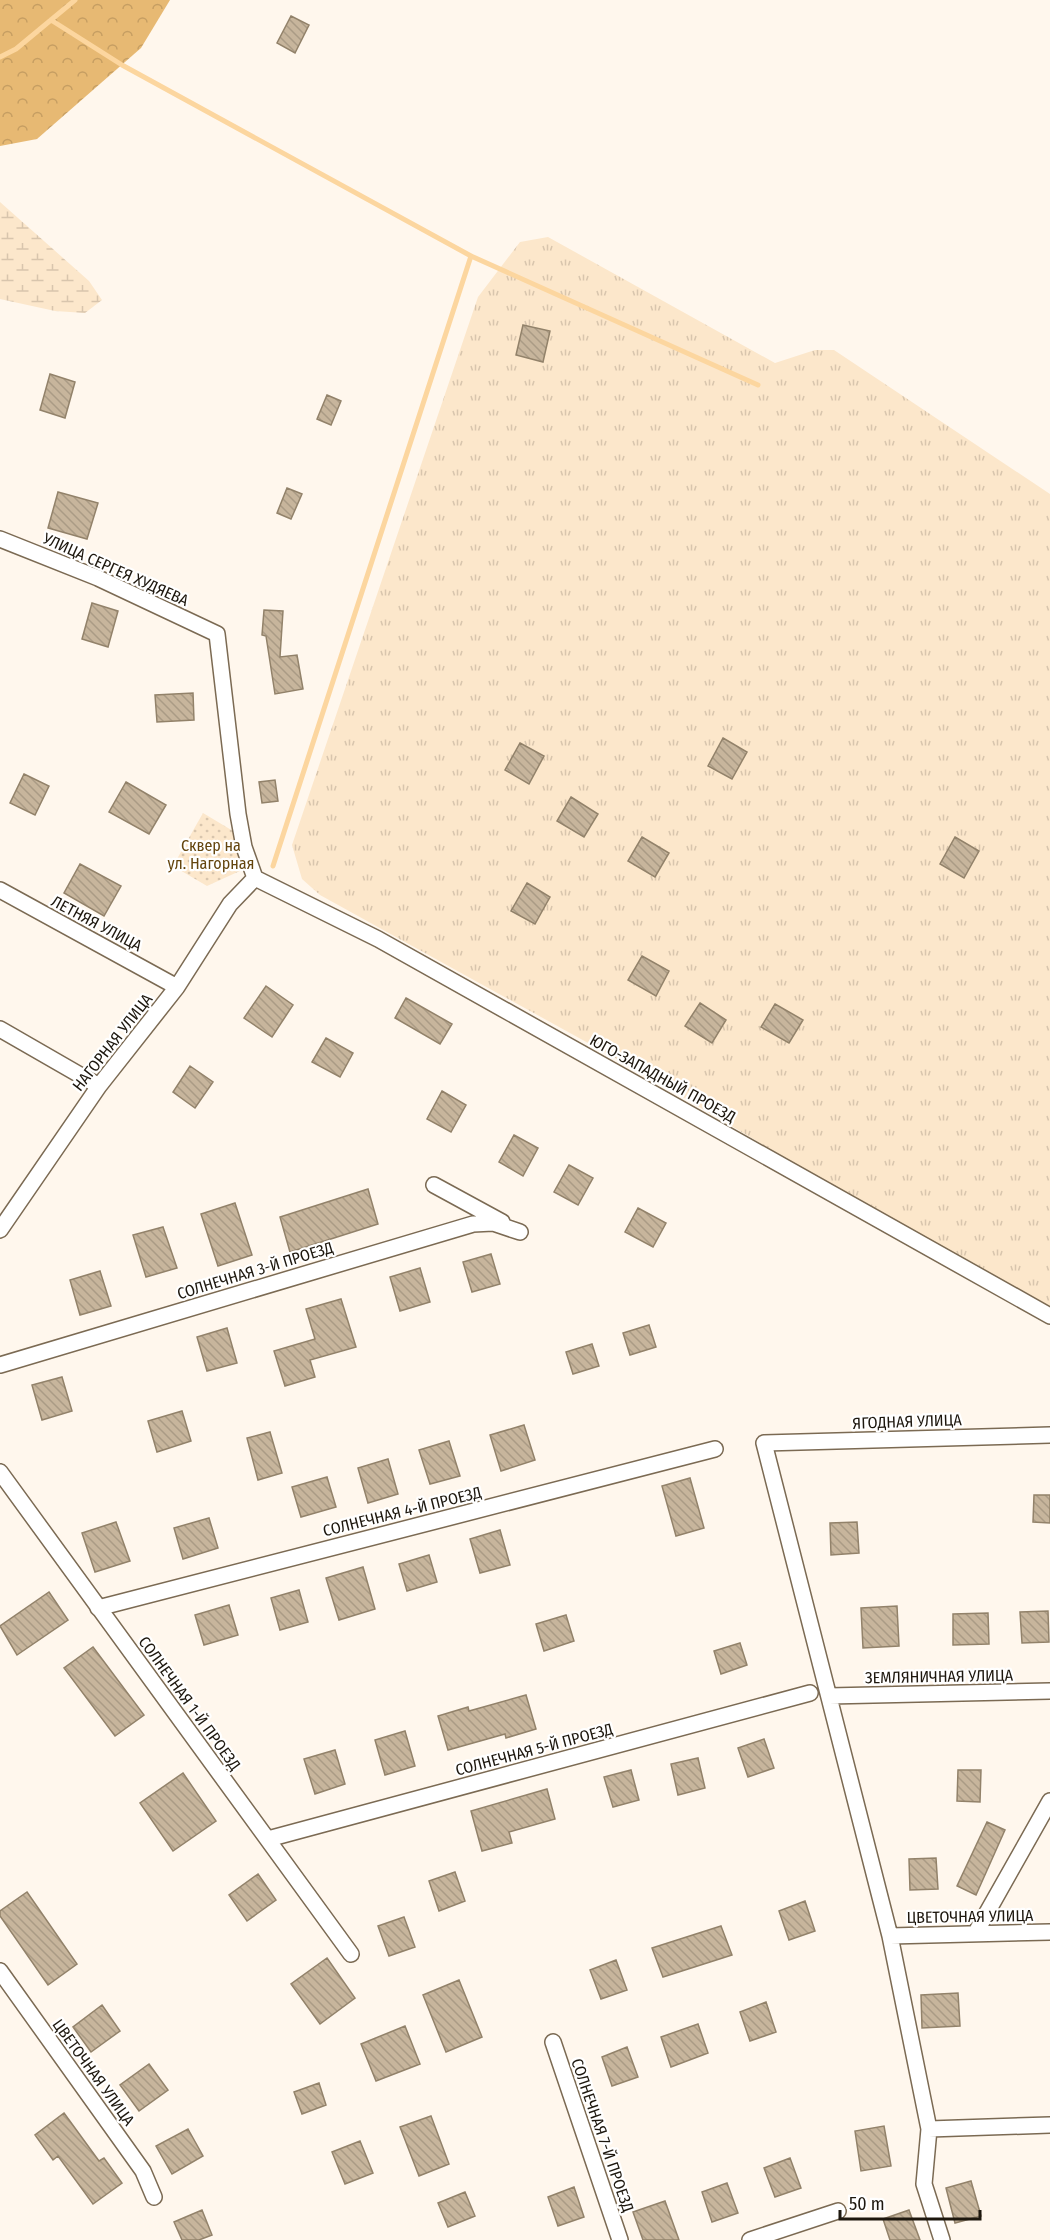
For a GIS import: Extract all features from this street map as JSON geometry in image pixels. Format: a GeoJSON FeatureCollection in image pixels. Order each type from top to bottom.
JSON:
{"type":"FeatureCollection","features":[{"type":"Feature","properties":{"kind":"street","name":"УЛИЦА СЕРГЕЯ ХУДЯЕВА"},"geometry":{"type":"LineString","coordinates":[[0,539],[98,578],[217,634],[236,772],[238,814],[244,847],[255,878]]}},
{"type":"Feature","properties":{"kind":"street","name":"НАГОРНАЯ УЛИЦА"},"geometry":{"type":"LineString","coordinates":[[0,1230],[99,1086],[177,987],[230,904],[255,878]]}},
{"type":"Feature","properties":{"kind":"street","name":"ЮГО-ЗАПАДНЫЙ ПРОЕЗД"},"geometry":{"type":"LineString","coordinates":[[255,878],[378,939],[1050,1316]]}},
{"type":"Feature","properties":{"kind":"street","name":"ЛЕТНЯЯ УЛИЦА"},"geometry":{"type":"LineString","coordinates":[[0,890],[177,987]]}},
{"type":"Feature","properties":{"kind":"street"},"geometry":{"type":"LineString","coordinates":[[0,1029],[99,1086]]}},
{"type":"Feature","properties":{"kind":"street","name":"СОЛНЕЧНАЯ 3-Й ПРОЕЗД"},"geometry":{"type":"LineString","coordinates":[[0,1365],[472,1224],[493,1223],[520,1232],[434,1185]]}},
{"type":"Feature","properties":{"kind":"street","name":"ЯГОДНАЯ УЛИЦА"},"geometry":{"type":"LineString","coordinates":[[829,1696],[764,1443],[1050,1435]]}},
{"type":"Feature","properties":{"kind":"street","name":"СОЛНЕЧНАЯ 4-Й ПРОЕЗД"},"geometry":{"type":"LineString","coordinates":[[98,1608],[715,1449]]}},
{"type":"Feature","properties":{"kind":"street","name":"СОЛНЕЧНАЯ 1-Й ПРОЕЗД"},"geometry":{"type":"LineString","coordinates":[[0,1473],[351,1954]]}},
{"type":"Feature","properties":{"kind":"street","name":"ЗЕМЛЯНИЧНАЯ УЛИЦА"},"geometry":{"type":"LineString","coordinates":[[829,1696],[1050,1691]]}},
{"type":"Feature","properties":{"kind":"street","name":"СОЛНЕЧНАЯ 5-Й ПРОЕЗД"},"geometry":{"type":"LineString","coordinates":[[268,1839],[810,1693]]}},
{"type":"Feature","properties":{"kind":"street"},"geometry":{"type":"LineString","coordinates":[[829,1696],[890,1936],[929,2129],[924,2184],[942,2240]]}},
{"type":"Feature","properties":{"kind":"street"},"geometry":{"type":"LineString","coordinates":[[975,1934],[1050,1801]]}},
{"type":"Feature","properties":{"kind":"street","name":"ЦВЕТОЧНАЯ УЛИЦА"},"geometry":{"type":"LineString","coordinates":[[890,1936],[1050,1932]]}},
{"type":"Feature","properties":{"kind":"street","name":"ЦВЕТОЧНАЯ УЛИЦА"},"geometry":{"type":"LineString","coordinates":[[0,1971],[143,2171],[154,2197]]}},
{"type":"Feature","properties":{"kind":"street","name":"СОЛНЕЧНАЯ 7-Й ПРОЕЗД"},"geometry":{"type":"LineString","coordinates":[[553,2042],[620,2240]]}},
{"type":"Feature","properties":{"kind":"street"},"geometry":{"type":"LineString","coordinates":[[929,2129],[1050,2125]]}},
{"type":"Feature","properties":{"kind":"street"},"geometry":{"type":"LineString","coordinates":[[750,2240],[838,2211]]}},
{"type":"Feature","properties":{"kind":"green space"},"geometry":{"type":"Polygon","coordinates":[[[0,0],[170,0],[141,48],[37,139],[0,146],[0,0]]]}},
{"type":"Feature","properties":{"kind":"green space"},"geometry":{"type":"Polygon","coordinates":[[[0,202],[89,281],[102,300],[85,313],[55,311],[0,299],[0,202]]]}},
{"type":"Feature","properties":{"kind":"green space"},"geometry":{"type":"Polygon","coordinates":[[[548,237],[775,363],[815,350],[834,350],[1050,494],[1050,1315],[637,1070],[320,895],[302,879],[292,845],[478,297],[520,242],[548,237]]]}},
{"type":"Feature","properties":{"kind":"green space","name":"Сквер на ул. Нагорная"},"geometry":{"type":"Polygon","coordinates":[[[203,813],[233,831],[242,870],[207,886],[173,866],[203,813]]]}},
{"type":"Feature","properties":{"kind":"building"},"geometry":{"type":"Polygon","coordinates":[[[291,16],[309,25],[295,53],[277,43],[291,16]]]}},
{"type":"Feature","properties":{"kind":"building"},"geometry":{"type":"Polygon","coordinates":[[[523,325],[550,331],[543,362],[516,355],[523,325]]]}},
{"type":"Feature","properties":{"kind":"building"},"geometry":{"type":"Polygon","coordinates":[[[50,374],[75,382],[65,418],[40,410],[50,374]]]}},
{"type":"Feature","properties":{"kind":"building"},"geometry":{"type":"Polygon","coordinates":[[[327,395],[341,401],[331,425],[317,419],[327,395]]]}},
{"type":"Feature","properties":{"kind":"building"},"geometry":{"type":"Polygon","coordinates":[[[287,488],[302,494],[291,519],[277,513],[287,488]]]}},
{"type":"Feature","properties":{"kind":"building"},"geometry":{"type":"Polygon","coordinates":[[[58,492],[98,503],[87,539],[48,528],[58,492]]]}},
{"type":"Feature","properties":{"kind":"building"},"geometry":{"type":"Polygon","coordinates":[[[92,603],[118,611],[108,647],[82,639],[92,603]]]}},
{"type":"Feature","properties":{"kind":"building"},"geometry":{"type":"Polygon","coordinates":[[[264,610],[283,611],[280,657],[297,655],[303,689],[275,694],[266,636],[262,635],[264,610]]]}},
{"type":"Feature","properties":{"kind":"building"},"geometry":{"type":"Polygon","coordinates":[[[193,693],[194,720],[157,722],[155,695],[193,693]]]}},
{"type":"Feature","properties":{"kind":"building"},"geometry":{"type":"Polygon","coordinates":[[[723,738],[747,752],[732,779],[708,766],[723,738]]]}},
{"type":"Feature","properties":{"kind":"building"},"geometry":{"type":"Polygon","coordinates":[[[520,743],[544,756],[529,784],[505,770],[520,743]]]}},
{"type":"Feature","properties":{"kind":"building"},"geometry":{"type":"Polygon","coordinates":[[[24,774],[49,786],[35,815],[10,803],[24,774]]]}},
{"type":"Feature","properties":{"kind":"building"},"geometry":{"type":"Polygon","coordinates":[[[275,780],[278,801],[262,803],[259,782],[275,780]]]}},
{"type":"Feature","properties":{"kind":"building"},"geometry":{"type":"Polygon","coordinates":[[[126,782],[166,805],[149,834],[109,812],[126,782]]]}},
{"type":"Feature","properties":{"kind":"building"},"geometry":{"type":"Polygon","coordinates":[[[571,797],[598,814],[584,837],[557,821],[571,797]]]}},
{"type":"Feature","properties":{"kind":"building"},"geometry":{"type":"Polygon","coordinates":[[[642,837],[669,853],[655,877],[628,861],[642,837]]]}},
{"type":"Feature","properties":{"kind":"building"},"geometry":{"type":"Polygon","coordinates":[[[955,837],[979,851],[964,878],[940,864],[955,837]]]}},
{"type":"Feature","properties":{"kind":"building"},"geometry":{"type":"Polygon","coordinates":[[[80,864],[121,886],[104,916],[64,893],[80,864]]]}},
{"type":"Feature","properties":{"kind":"building"},"geometry":{"type":"Polygon","coordinates":[[[527,883],[550,897],[535,924],[511,911],[527,883]]]}},
{"type":"Feature","properties":{"kind":"building"},"geometry":{"type":"Polygon","coordinates":[[[642,956],[669,971],[656,996],[628,980],[642,956]]]}},
{"type":"Feature","properties":{"kind":"building"},"geometry":{"type":"Polygon","coordinates":[[[266,986],[293,1005],[272,1037],[244,1018],[266,986]]]}},
{"type":"Feature","properties":{"kind":"building"},"geometry":{"type":"Polygon","coordinates":[[[406,998],[452,1024],[440,1044],[395,1018],[406,998]]]}},
{"type":"Feature","properties":{"kind":"building"},"geometry":{"type":"Polygon","coordinates":[[[700,1003],[726,1020],[712,1043],[685,1026],[700,1003]]]}},
{"type":"Feature","properties":{"kind":"building"},"geometry":{"type":"Polygon","coordinates":[[[775,1004],[803,1020],[789,1043],[761,1027],[775,1004]]]}},
{"type":"Feature","properties":{"kind":"building"},"geometry":{"type":"Polygon","coordinates":[[[326,1038],[353,1053],[340,1077],[312,1062],[326,1038]]]}},
{"type":"Feature","properties":{"kind":"building"},"geometry":{"type":"Polygon","coordinates":[[[190,1066],[213,1082],[195,1108],[173,1092],[190,1066]]]}},
{"type":"Feature","properties":{"kind":"building"},"geometry":{"type":"Polygon","coordinates":[[[442,1091],[466,1105],[451,1132],[427,1119],[442,1091]]]}},
{"type":"Feature","properties":{"kind":"building"},"geometry":{"type":"Polygon","coordinates":[[[514,1135],[538,1148],[523,1176],[499,1162],[514,1135]]]}},
{"type":"Feature","properties":{"kind":"building"},"geometry":{"type":"Polygon","coordinates":[[[569,1165],[593,1178],[578,1205],[554,1192],[569,1165]]]}},
{"type":"Feature","properties":{"kind":"building"},"geometry":{"type":"Polygon","coordinates":[[[368,1189],[378,1224],[290,1252],[280,1217],[368,1189]]]}},
{"type":"Feature","properties":{"kind":"building"},"geometry":{"type":"Polygon","coordinates":[[[235,1203],[252,1255],[218,1266],[201,1214],[235,1203]]]}},
{"type":"Feature","properties":{"kind":"building"},"geometry":{"type":"Polygon","coordinates":[[[638,1208],[666,1223],[653,1247],[625,1232],[638,1208]]]}},
{"type":"Feature","properties":{"kind":"building"},"geometry":{"type":"Polygon","coordinates":[[[163,1227],[177,1268],[146,1277],[133,1235],[163,1227]]]}},
{"type":"Feature","properties":{"kind":"building"},"geometry":{"type":"Polygon","coordinates":[[[491,1254],[500,1284],[472,1292],[463,1262],[491,1254]]]}},
{"type":"Feature","properties":{"kind":"building"},"geometry":{"type":"Polygon","coordinates":[[[420,1268],[430,1302],[400,1311],[390,1277],[420,1268]]]}},
{"type":"Feature","properties":{"kind":"building"},"geometry":{"type":"Polygon","coordinates":[[[100,1271],[111,1306],[80,1315],[70,1280],[100,1271]]]}},
{"type":"Feature","properties":{"kind":"building"},"geometry":{"type":"Polygon","coordinates":[[[341,1299],[356,1347],[310,1360],[315,1377],[285,1386],[274,1351],[315,1339],[306,1309],[341,1299]]]}},
{"type":"Feature","properties":{"kind":"building"},"geometry":{"type":"Polygon","coordinates":[[[649,1325],[656,1347],[630,1355],[623,1333],[649,1325]]]}},
{"type":"Feature","properties":{"kind":"building"},"geometry":{"type":"Polygon","coordinates":[[[227,1328],[237,1363],[207,1371],[197,1337],[227,1328]]]}},
{"type":"Feature","properties":{"kind":"building"},"geometry":{"type":"Polygon","coordinates":[[[592,1344],[599,1366],[573,1374],[566,1352],[592,1344]]]}},
{"type":"Feature","properties":{"kind":"building"},"geometry":{"type":"Polygon","coordinates":[[[62,1377],[72,1411],[42,1420],[32,1385],[62,1377]]]}},
{"type":"Feature","properties":{"kind":"building"},"geometry":{"type":"Polygon","coordinates":[[[182,1411],[191,1441],[157,1452],[148,1421],[182,1411]]]}},
{"type":"Feature","properties":{"kind":"building"},"geometry":{"type":"Polygon","coordinates":[[[524,1425],[535,1460],[501,1471],[490,1435],[524,1425]]]}},
{"type":"Feature","properties":{"kind":"building"},"geometry":{"type":"Polygon","coordinates":[[[270,1432],[282,1473],[258,1480],[247,1438],[270,1432]]]}},
{"type":"Feature","properties":{"kind":"building"},"geometry":{"type":"Polygon","coordinates":[[[449,1441],[460,1476],[430,1484],[419,1450],[449,1441]]]}},
{"type":"Feature","properties":{"kind":"building"},"geometry":{"type":"Polygon","coordinates":[[[388,1459],[398,1494],[368,1503],[358,1468],[388,1459]]]}},
{"type":"Feature","properties":{"kind":"building"},"geometry":{"type":"Polygon","coordinates":[[[327,1477],[336,1507],[301,1517],[292,1487],[327,1477]]]}},
{"type":"Feature","properties":{"kind":"building"},"geometry":{"type":"Polygon","coordinates":[[[690,1478],[704,1528],[676,1536],[662,1486],[690,1478]]]}},
{"type":"Feature","properties":{"kind":"building"},"geometry":{"type":"Polygon","coordinates":[[[1034,1495],[1050,1495],[1050,1523],[1033,1522],[1034,1495]]]}},
{"type":"Feature","properties":{"kind":"building"},"geometry":{"type":"Polygon","coordinates":[[[209,1518],[218,1548],[183,1559],[174,1528],[209,1518]]]}},
{"type":"Feature","properties":{"kind":"building"},"geometry":{"type":"Polygon","coordinates":[[[116,1522],[130,1561],[95,1572],[82,1533],[116,1522]]]}},
{"type":"Feature","properties":{"kind":"building"},"geometry":{"type":"Polygon","coordinates":[[[857,1522],[859,1553],[831,1555],[830,1523],[857,1522]]]}},
{"type":"Feature","properties":{"kind":"building"},"geometry":{"type":"Polygon","coordinates":[[[500,1530],[510,1565],[480,1573],[470,1539],[500,1530]]]}},
{"type":"Feature","properties":{"kind":"building"},"geometry":{"type":"Polygon","coordinates":[[[429,1555],[437,1582],[407,1591],[399,1564],[429,1555]]]}},
{"type":"Feature","properties":{"kind":"building"},"geometry":{"type":"Polygon","coordinates":[[[363,1567],[375,1609],[339,1620],[326,1578],[363,1567]]]}},
{"type":"Feature","properties":{"kind":"building"},"geometry":{"type":"Polygon","coordinates":[[[299,1590],[308,1622],[280,1630],[271,1598],[299,1590]]]}},
{"type":"Feature","properties":{"kind":"building"},"geometry":{"type":"Polygon","coordinates":[[[49,1592],[68,1620],[17,1655],[0,1626],[49,1592]]]}},
{"type":"Feature","properties":{"kind":"building"},"geometry":{"type":"Polygon","coordinates":[[[229,1605],[238,1635],[204,1645],[195,1615],[229,1605]]]}},
{"type":"Feature","properties":{"kind":"building"},"geometry":{"type":"Polygon","coordinates":[[[897,1606],[899,1646],[863,1648],[861,1608],[897,1606]]]}},
{"type":"Feature","properties":{"kind":"building"},"geometry":{"type":"Polygon","coordinates":[[[1048,1611],[1049,1642],[1022,1643],[1020,1612],[1048,1611]]]}},
{"type":"Feature","properties":{"kind":"building"},"geometry":{"type":"Polygon","coordinates":[[[988,1613],[989,1644],[953,1645],[953,1614],[988,1613]]]}},
{"type":"Feature","properties":{"kind":"building"},"geometry":{"type":"Polygon","coordinates":[[[566,1615],[574,1641],[544,1651],[536,1624],[566,1615]]]}},
{"type":"Feature","properties":{"kind":"building"},"geometry":{"type":"Polygon","coordinates":[[[740,1643],[747,1665],[721,1674],[714,1651],[740,1643]]]}},
{"type":"Feature","properties":{"kind":"building"},"geometry":{"type":"Polygon","coordinates":[[[93,1647],[144,1715],[115,1736],[64,1668],[93,1647]]]}},
{"type":"Feature","properties":{"kind":"building"},"geometry":{"type":"Polygon","coordinates":[[[526,1695],[536,1729],[506,1738],[505,1734],[448,1750],[438,1716],[468,1707],[469,1711],[526,1695]]]}},
{"type":"Feature","properties":{"kind":"building"},"geometry":{"type":"Polygon","coordinates":[[[405,1731],[415,1766],[385,1775],[375,1740],[405,1731]]]}},
{"type":"Feature","properties":{"kind":"building"},"geometry":{"type":"Polygon","coordinates":[[[764,1739],[774,1768],[748,1777],[738,1748],[764,1739]]]}},
{"type":"Feature","properties":{"kind":"building"},"geometry":{"type":"Polygon","coordinates":[[[335,1750],[345,1784],[315,1794],[304,1759],[335,1750]]]}},
{"type":"Feature","properties":{"kind":"building"},"geometry":{"type":"Polygon","coordinates":[[[698,1758],[705,1788],[678,1795],[671,1764],[698,1758]]]}},
{"type":"Feature","properties":{"kind":"building"},"geometry":{"type":"Polygon","coordinates":[[[631,1770],[639,1800],[613,1807],[604,1777],[631,1770]]]}},
{"type":"Feature","properties":{"kind":"building"},"geometry":{"type":"Polygon","coordinates":[[[958,1770],[981,1770],[980,1802],[957,1801],[958,1770]]]}},
{"type":"Feature","properties":{"kind":"building"},"geometry":{"type":"Polygon","coordinates":[[[183,1773],[216,1821],[173,1851],[140,1803],[183,1773]]]}},
{"type":"Feature","properties":{"kind":"building"},"geometry":{"type":"Polygon","coordinates":[[[547,1789],[555,1819],[509,1832],[512,1843],[482,1851],[471,1811],[547,1789]]]}},
{"type":"Feature","properties":{"kind":"building"},"geometry":{"type":"Polygon","coordinates":[[[987,1822],[1005,1830],[976,1895],[957,1886],[987,1822]]]}},
{"type":"Feature","properties":{"kind":"building"},"geometry":{"type":"Polygon","coordinates":[[[936,1858],[938,1889],[910,1890],[909,1859],[936,1858]]]}},
{"type":"Feature","properties":{"kind":"building"},"geometry":{"type":"Polygon","coordinates":[[[455,1872],[465,1901],[439,1911],[429,1881],[455,1872]]]}},
{"type":"Feature","properties":{"kind":"building"},"geometry":{"type":"Polygon","coordinates":[[[258,1874],[276,1900],[247,1921],[229,1895],[258,1874]]]}},
{"type":"Feature","properties":{"kind":"building"},"geometry":{"type":"Polygon","coordinates":[[[27,1892],[77,1964],[48,1985],[0,1916],[0,1911],[27,1892]]]}},
{"type":"Feature","properties":{"kind":"building"},"geometry":{"type":"Polygon","coordinates":[[[805,1901],[815,1931],[789,1940],[779,1911],[805,1901]]]}},
{"type":"Feature","properties":{"kind":"building"},"geometry":{"type":"Polygon","coordinates":[[[404,1917],[415,1947],[389,1956],[378,1926],[404,1917]]]}},
{"type":"Feature","properties":{"kind":"building"},"geometry":{"type":"Polygon","coordinates":[[[721,1926],[732,1955],[663,1977],[652,1948],[721,1926]]]}},
{"type":"Feature","properties":{"kind":"building"},"geometry":{"type":"Polygon","coordinates":[[[327,1958],[355,1998],[320,2024],[291,1984],[327,1958]]]}},
{"type":"Feature","properties":{"kind":"building"},"geometry":{"type":"Polygon","coordinates":[[[616,1960],[627,1990],[601,1999],[590,1970],[616,1960]]]}},
{"type":"Feature","properties":{"kind":"building"},"geometry":{"type":"Polygon","coordinates":[[[459,1980],[482,2037],[446,2052],[423,1995],[459,1980]]]}},
{"type":"Feature","properties":{"kind":"building"},"geometry":{"type":"Polygon","coordinates":[[[958,1993],[960,2026],[922,2028],[921,1995],[958,1993]]]}},
{"type":"Feature","properties":{"kind":"building"},"geometry":{"type":"Polygon","coordinates":[[[766,2002],[776,2032],[750,2041],[740,2012],[766,2002]]]}},
{"type":"Feature","properties":{"kind":"building"},"geometry":{"type":"Polygon","coordinates":[[[102,2005],[120,2031],[91,2052],[73,2027],[102,2005]]]}},
{"type":"Feature","properties":{"kind":"building"},"geometry":{"type":"Polygon","coordinates":[[[698,2024],[708,2053],[671,2067],[661,2037],[698,2024]]]}},
{"type":"Feature","properties":{"kind":"building"},"geometry":{"type":"Polygon","coordinates":[[[405,2026],[420,2064],[376,2081],[361,2044],[405,2026]]]}},
{"type":"Feature","properties":{"kind":"building"},"geometry":{"type":"Polygon","coordinates":[[[627,2047],[638,2077],[612,2086],[602,2057],[627,2047]]]}},
{"type":"Feature","properties":{"kind":"building"},"geometry":{"type":"Polygon","coordinates":[[[149,2064],[168,2090],[139,2111],[120,2085],[149,2064]]]}},
{"type":"Feature","properties":{"kind":"building"},"geometry":{"type":"Polygon","coordinates":[[[319,2083],[326,2105],[302,2114],[294,2092],[319,2083]]]}},
{"type":"Feature","properties":{"kind":"building"},"geometry":{"type":"Polygon","coordinates":[[[64,2113],[99,2161],[104,2158],[122,2183],[93,2204],[58,2156],[53,2160],[35,2135],[64,2113]]]}},
{"type":"Feature","properties":{"kind":"building"},"geometry":{"type":"Polygon","coordinates":[[[431,2116],[449,2164],[419,2176],[400,2127],[431,2116]]]}},
{"type":"Feature","properties":{"kind":"building"},"geometry":{"type":"Polygon","coordinates":[[[884,2126],[891,2166],[861,2171],[855,2131],[884,2126]]]}},
{"type":"Feature","properties":{"kind":"building"},"geometry":{"type":"Polygon","coordinates":[[[188,2129],[203,2156],[172,2174],[156,2146],[188,2129]]]}},
{"type":"Feature","properties":{"kind":"building"},"geometry":{"type":"Polygon","coordinates":[[[360,2141],[373,2173],[345,2184],[332,2152],[360,2141]]]}},
{"type":"Feature","properties":{"kind":"building"},"geometry":{"type":"Polygon","coordinates":[[[790,2158],[801,2188],[775,2197],[764,2168],[790,2158]]]}},
{"type":"Feature","properties":{"kind":"building"},"geometry":{"type":"Polygon","coordinates":[[[971,2181],[981,2216],[955,2223],[946,2188],[971,2181]]]}},
{"type":"Feature","properties":{"kind":"building"},"geometry":{"type":"Polygon","coordinates":[[[727,2183],[738,2213],[712,2222],[702,2192],[727,2183]]]}},
{"type":"Feature","properties":{"kind":"building"},"geometry":{"type":"Polygon","coordinates":[[[574,2187],[584,2217],[558,2226],[548,2197],[574,2187]]]}},
{"type":"Feature","properties":{"kind":"building"},"geometry":{"type":"Polygon","coordinates":[[[465,2192],[475,2216],[448,2227],[438,2203],[465,2192]]]}},
{"type":"Feature","properties":{"kind":"building"},"geometry":{"type":"Polygon","coordinates":[[[665,2201],[679,2240],[643,2240],[633,2212],[665,2201]]]}},
{"type":"Feature","properties":{"kind":"building"},"geometry":{"type":"Polygon","coordinates":[[[202,2210],[212,2235],[199,2240],[182,2240],[174,2222],[202,2210]]]}},
{"type":"Feature","properties":{"kind":"building"},"geometry":{"type":"Polygon","coordinates":[[[909,2210],[920,2240],[890,2240],[883,2219],[909,2210]]]}},
{"type":"Feature","properties":{"kind":"waterway"},"geometry":{"type":"LineString","coordinates":[[0,57],[16,49],[75,0]]}},
{"type":"Feature","properties":{"kind":"waterway"},"geometry":{"type":"LineString","coordinates":[[51,20],[122,65],[471,256],[758,385]]}},
{"type":"Feature","properties":{"kind":"waterway"},"geometry":{"type":"LineString","coordinates":[[273,866],[471,256]]}}]}
